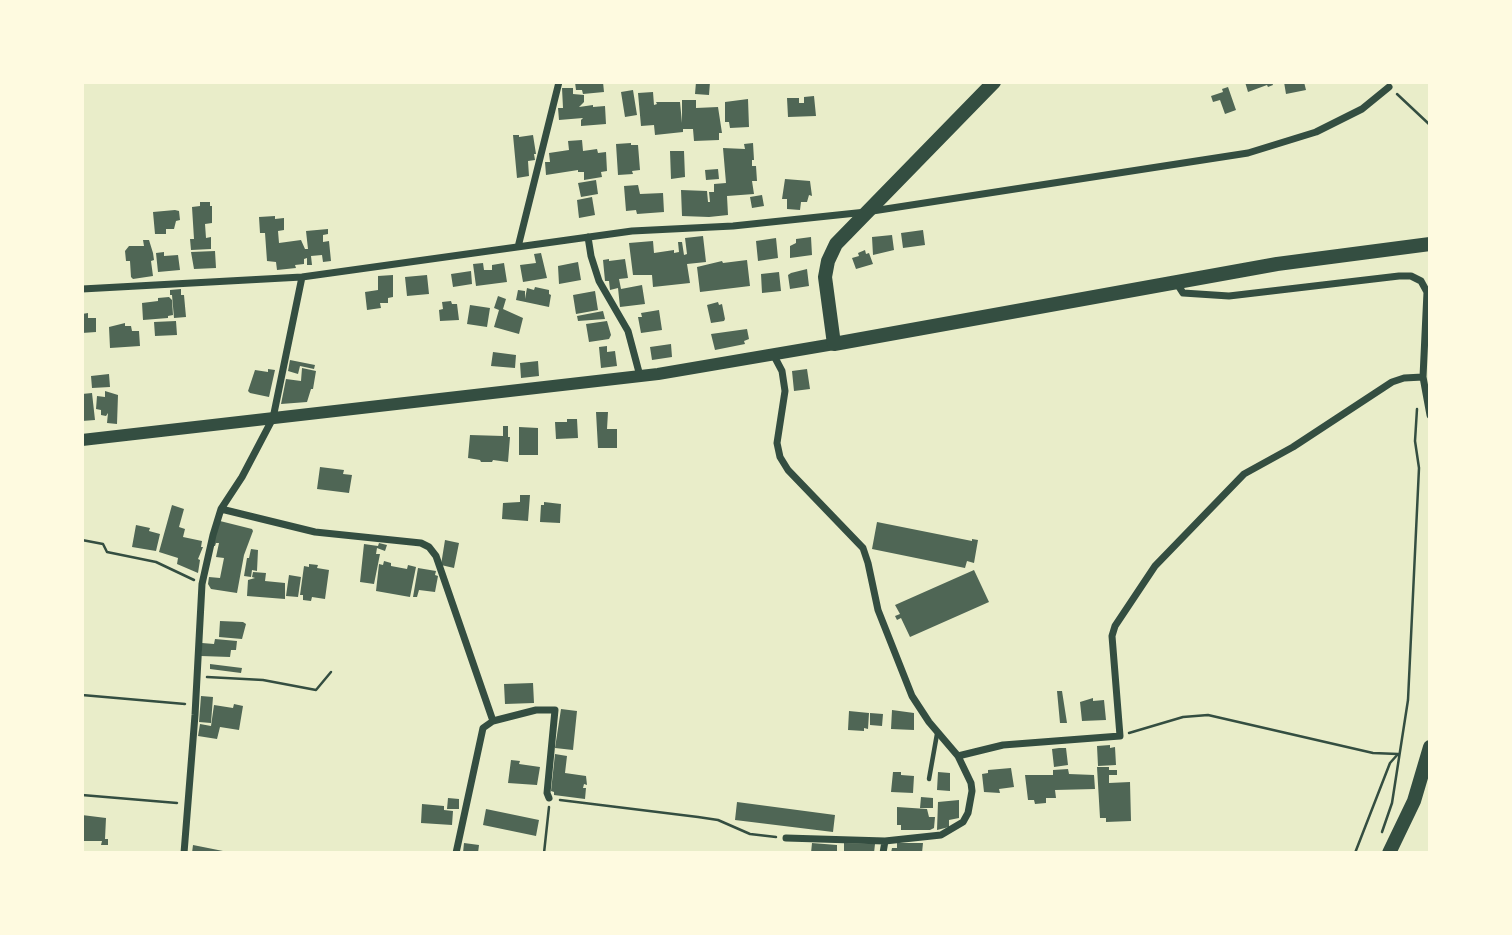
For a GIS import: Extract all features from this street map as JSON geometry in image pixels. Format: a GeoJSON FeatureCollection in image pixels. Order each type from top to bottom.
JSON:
{"type":"FeatureCollection","features":[{"type":"Feature","properties":{"kind":"main road"},"geometry":{"type":"LineString","coordinates":[[834,345],[825,277],[828,261],[836,244],[994,82]]}},
{"type":"Feature","properties":{"kind":"main road"},"geometry":{"type":"LineString","coordinates":[[82,440],[640,376],[834,345],[1277,264],[1430,244]]}},
{"type":"Feature","properties":{"kind":"main road"},"geometry":{"type":"LineString","coordinates":[[1387,847],[1414,801],[1430,747]]}},
{"type":"Feature","properties":{"kind":"street"},"geometry":{"type":"LineString","coordinates":[[518,247],[559,82]]}},
{"type":"Feature","properties":{"kind":"street"},"geometry":{"type":"LineString","coordinates":[[82,289],[302,277],[632,231],[733,226],[866,212],[1248,153],[1317,132],[1362,109],[1389,87]]}},
{"type":"Feature","properties":{"kind":"street"},"geometry":{"type":"LineString","coordinates":[[589,237],[591,257],[599,281],[628,331],[640,376]]}},
{"type":"Feature","properties":{"kind":"street"},"geometry":{"type":"LineString","coordinates":[[1176,282],[1183,292],[1229,296],[1411,276],[1421,281],[1427,292],[1423,377],[1430,415]]}},
{"type":"Feature","properties":{"kind":"street"},"geometry":{"type":"LineString","coordinates":[[184,853],[202,584],[221,509],[242,477],[273,418],[302,277]]}},
{"type":"Feature","properties":{"kind":"street"},"geometry":{"type":"LineString","coordinates":[[773,354],[782,371],[785,391],[777,443],[780,457],[788,470],[863,548],[874,597],[912,696],[937,734],[958,756],[972,791],[968,813],[963,822],[941,835],[885,841],[786,838]]}},
{"type":"Feature","properties":{"kind":"street"},"geometry":{"type":"LineString","coordinates":[[958,756],[1003,745],[1120,736],[1112,636],[1115,626],[1155,566],[1244,474],[1293,447],[1392,382],[1423,377]]}},
{"type":"Feature","properties":{"kind":"street"},"geometry":{"type":"LineString","coordinates":[[221,509],[315,532],[412,542],[429,547],[436,556],[493,721]]}},
{"type":"Feature","properties":{"kind":"street"},"geometry":{"type":"LineString","coordinates":[[456,853],[483,728],[493,721],[536,710],[555,710],[547,793],[549,798]]}},
{"type":"Feature","properties":{"kind":"street"},"geometry":{"type":"LineString","coordinates":[[883,853],[885,841]]}},
{"type":"Feature","properties":{"kind":"lane"},"geometry":{"type":"LineString","coordinates":[[929,779],[937,734]]}},
{"type":"Feature","properties":{"kind":"path"},"geometry":{"type":"LineString","coordinates":[[1389,87],[1430,125]]}},
{"type":"Feature","properties":{"kind":"path"},"geometry":{"type":"LineString","coordinates":[[1387,847],[1382,831],[1392,803],[1408,700],[1419,468],[1415,441],[1418,403]]}},
{"type":"Feature","properties":{"kind":"path"},"geometry":{"type":"LineString","coordinates":[[82,540],[103,544],[107,552],[156,562],[202,584]]}},
{"type":"Feature","properties":{"kind":"path"},"geometry":{"type":"LineString","coordinates":[[197,677],[263,680],[316,690],[331,672]]}},
{"type":"Feature","properties":{"kind":"path"},"geometry":{"type":"LineString","coordinates":[[82,695],[196,705]]}},
{"type":"Feature","properties":{"kind":"path"},"geometry":{"type":"LineString","coordinates":[[1120,736],[1173,719],[1208,715],[1373,753],[1398,754]]}},
{"type":"Feature","properties":{"kind":"path"},"geometry":{"type":"LineString","coordinates":[[1354,853],[1390,763],[1398,754]]}},
{"type":"Feature","properties":{"kind":"path"},"geometry":{"type":"LineString","coordinates":[[82,794],[188,804]]}},
{"type":"Feature","properties":{"kind":"path"},"geometry":{"type":"LineString","coordinates":[[544,853],[549,798],[718,820],[750,834],[786,838]]}},
{"type":"Feature","properties":{"kind":"building"},"geometry":{"type":"Polygon","coordinates":[[[575,82],[603,82],[604,92],[583,94],[582,90],[576,90],[575,82]]]}},
{"type":"Feature","properties":{"kind":"building"},"geometry":{"type":"Polygon","coordinates":[[[696,82],[710,82],[709,95],[695,94],[696,82]]]}},
{"type":"Feature","properties":{"kind":"building"},"geometry":{"type":"Polygon","coordinates":[[[1245,82],[1272,82],[1273,85],[1248,92],[1245,82]]]}},
{"type":"Feature","properties":{"kind":"building"},"geometry":{"type":"Polygon","coordinates":[[[1284,82],[1304,82],[1306,90],[1286,94],[1284,82]]]}},
{"type":"Feature","properties":{"kind":"building"},"geometry":{"type":"Polygon","coordinates":[[[1228,87],[1236,110],[1225,114],[1220,100],[1213,102],[1211,96],[1228,87]]]}},
{"type":"Feature","properties":{"kind":"building"},"geometry":{"type":"Polygon","coordinates":[[[562,88],[573,88],[573,94],[584,95],[584,102],[579,107],[605,106],[606,124],[581,126],[583,118],[559,120],[558,108],[563,108],[562,88]]]}},
{"type":"Feature","properties":{"kind":"building"},"geometry":{"type":"Polygon","coordinates":[[[633,90],[637,115],[625,117],[621,92],[633,90]]]}},
{"type":"Feature","properties":{"kind":"building"},"geometry":{"type":"Polygon","coordinates":[[[653,92],[654,105],[656,102],[680,102],[682,123],[682,100],[696,100],[696,108],[718,107],[722,133],[719,133],[719,140],[694,141],[693,129],[655,135],[654,125],[641,126],[638,93],[653,92]]]}},
{"type":"Feature","properties":{"kind":"building"},"geometry":{"type":"Polygon","coordinates":[[[814,96],[816,116],[788,117],[787,98],[799,98],[799,103],[804,103],[804,97],[814,96]]]}},
{"type":"Feature","properties":{"kind":"building"},"geometry":{"type":"Polygon","coordinates":[[[748,99],[749,127],[730,128],[729,122],[725,122],[725,102],[748,99]]]}},
{"type":"Feature","properties":{"kind":"building"},"geometry":{"type":"Polygon","coordinates":[[[513,135],[533,135],[536,154],[535,160],[528,161],[529,176],[517,178],[513,135]]]}},
{"type":"Feature","properties":{"kind":"building"},"geometry":{"type":"Polygon","coordinates":[[[582,140],[583,151],[597,149],[598,153],[606,152],[607,171],[601,172],[602,177],[584,180],[584,172],[578,170],[546,175],[545,162],[550,162],[549,153],[569,150],[568,141],[582,140]]]}},
{"type":"Feature","properties":{"kind":"building"},"geometry":{"type":"Polygon","coordinates":[[[753,143],[752,166],[756,166],[757,181],[752,181],[754,194],[727,196],[728,215],[682,216],[681,190],[707,191],[710,202],[709,192],[714,192],[714,184],[726,183],[723,148],[745,149],[744,144],[753,143]]]}},
{"type":"Feature","properties":{"kind":"building"},"geometry":{"type":"Polygon","coordinates":[[[616,144],[638,145],[640,170],[632,171],[633,174],[618,175],[616,144]]]}},
{"type":"Feature","properties":{"kind":"building"},"geometry":{"type":"Polygon","coordinates":[[[670,151],[684,151],[685,177],[671,179],[670,151]]]}},
{"type":"Feature","properties":{"kind":"building"},"geometry":{"type":"Polygon","coordinates":[[[718,169],[719,179],[706,180],[705,170],[718,169]]]}},
{"type":"Feature","properties":{"kind":"building"},"geometry":{"type":"Polygon","coordinates":[[[785,179],[810,181],[812,196],[809,195],[807,202],[801,202],[800,210],[787,209],[787,199],[782,199],[785,179]]]}},
{"type":"Feature","properties":{"kind":"building"},"geometry":{"type":"Polygon","coordinates":[[[596,180],[598,194],[581,197],[578,183],[596,180]]]}},
{"type":"Feature","properties":{"kind":"building"},"geometry":{"type":"Polygon","coordinates":[[[638,185],[640,194],[663,193],[664,212],[637,214],[636,210],[626,211],[624,186],[638,185]]]}},
{"type":"Feature","properties":{"kind":"building"},"geometry":{"type":"Polygon","coordinates":[[[762,195],[764,206],[752,208],[750,197],[762,195]]]}},
{"type":"Feature","properties":{"kind":"building"},"geometry":{"type":"Polygon","coordinates":[[[592,197],[595,215],[579,218],[577,200],[592,197]]]}},
{"type":"Feature","properties":{"kind":"building"},"geometry":{"type":"Polygon","coordinates":[[[200,202],[210,202],[212,206],[212,223],[205,224],[206,238],[211,237],[211,249],[191,250],[190,239],[194,239],[192,207],[200,206],[200,202]]]}},
{"type":"Feature","properties":{"kind":"building"},"geometry":{"type":"Polygon","coordinates":[[[179,211],[180,220],[176,221],[174,229],[166,229],[166,234],[155,234],[153,212],[179,211]]]}},
{"type":"Feature","properties":{"kind":"building"},"geometry":{"type":"Polygon","coordinates":[[[275,216],[275,219],[284,218],[284,230],[278,231],[279,243],[301,240],[305,249],[308,249],[306,231],[328,229],[328,234],[323,235],[323,242],[329,241],[331,261],[323,262],[322,255],[311,256],[312,265],[307,265],[307,258],[304,259],[304,264],[295,265],[296,268],[277,270],[276,262],[267,261],[265,233],[260,233],[259,217],[275,216]]]}},
{"type":"Feature","properties":{"kind":"building"},"geometry":{"type":"Polygon","coordinates":[[[923,230],[925,245],[903,248],[901,233],[923,230]]]}},
{"type":"Feature","properties":{"kind":"building"},"geometry":{"type":"Polygon","coordinates":[[[892,235],[894,250],[873,255],[872,237],[892,235]]]}},
{"type":"Feature","properties":{"kind":"building"},"geometry":{"type":"Polygon","coordinates":[[[703,236],[706,262],[687,264],[690,283],[653,287],[652,275],[633,275],[629,243],[653,241],[654,253],[674,250],[674,253],[679,252],[678,242],[682,242],[684,255],[687,254],[685,238],[703,236]]]}},
{"type":"Feature","properties":{"kind":"building"},"geometry":{"type":"Polygon","coordinates":[[[811,237],[812,255],[790,258],[790,246],[796,243],[796,239],[811,237]]]}},
{"type":"Feature","properties":{"kind":"building"},"geometry":{"type":"Polygon","coordinates":[[[776,238],[778,258],[758,261],[756,241],[776,238]]]}},
{"type":"Feature","properties":{"kind":"building"},"geometry":{"type":"Polygon","coordinates":[[[143,240],[149,240],[153,253],[153,276],[133,279],[125,251],[129,246],[144,246],[143,240]]]}},
{"type":"Feature","properties":{"kind":"building"},"geometry":{"type":"Polygon","coordinates":[[[865,250],[873,264],[856,269],[852,258],[865,250]]]}},
{"type":"Feature","properties":{"kind":"building"},"geometry":{"type":"Polygon","coordinates":[[[215,251],[216,268],[194,269],[191,252],[215,251]]]}},
{"type":"Feature","properties":{"kind":"building"},"geometry":{"type":"Polygon","coordinates":[[[164,252],[164,256],[178,255],[180,270],[158,272],[156,253],[164,252]]]}},
{"type":"Feature","properties":{"kind":"building"},"geometry":{"type":"Polygon","coordinates":[[[541,253],[547,278],[523,282],[520,265],[536,263],[534,254],[541,253]]]}},
{"type":"Feature","properties":{"kind":"building"},"geometry":{"type":"Polygon","coordinates":[[[625,259],[628,278],[619,279],[621,289],[642,285],[645,304],[620,307],[618,288],[610,290],[609,281],[605,281],[603,260],[625,259]]]}},
{"type":"Feature","properties":{"kind":"building"},"geometry":{"type":"Polygon","coordinates":[[[747,260],[750,286],[700,292],[697,267],[722,261],[747,260]]]}},
{"type":"Feature","properties":{"kind":"building"},"geometry":{"type":"Polygon","coordinates":[[[578,262],[581,280],[559,284],[558,266],[578,262]]]}},
{"type":"Feature","properties":{"kind":"building"},"geometry":{"type":"Polygon","coordinates":[[[483,263],[484,270],[492,270],[492,265],[504,263],[507,282],[476,286],[473,264],[483,263]]]}},
{"type":"Feature","properties":{"kind":"building"},"geometry":{"type":"Polygon","coordinates":[[[807,269],[809,286],[790,289],[788,275],[807,269]]]}},
{"type":"Feature","properties":{"kind":"building"},"geometry":{"type":"Polygon","coordinates":[[[471,271],[472,284],[453,287],[451,274],[471,271]]]}},
{"type":"Feature","properties":{"kind":"building"},"geometry":{"type":"Polygon","coordinates":[[[779,272],[781,291],[762,293],[761,274],[779,272]]]}},
{"type":"Feature","properties":{"kind":"building"},"geometry":{"type":"Polygon","coordinates":[[[393,275],[393,297],[388,298],[388,303],[380,303],[381,308],[367,310],[365,292],[378,290],[378,276],[393,275]]]}},
{"type":"Feature","properties":{"kind":"building"},"geometry":{"type":"Polygon","coordinates":[[[427,275],[429,294],[407,296],[405,277],[427,275]]]}},
{"type":"Feature","properties":{"kind":"building"},"geometry":{"type":"Polygon","coordinates":[[[535,287],[549,290],[549,307],[516,300],[518,290],[525,291],[525,299],[527,288],[534,290],[535,287]]]}},
{"type":"Feature","properties":{"kind":"building"},"geometry":{"type":"Polygon","coordinates":[[[181,289],[186,317],[174,318],[170,290],[181,289]]]}},
{"type":"Feature","properties":{"kind":"building"},"geometry":{"type":"Polygon","coordinates":[[[595,291],[598,310],[576,314],[573,295],[595,291]]]}},
{"type":"Feature","properties":{"kind":"building"},"geometry":{"type":"Polygon","coordinates":[[[498,296],[506,299],[503,309],[523,318],[519,334],[494,327],[499,310],[494,308],[498,296]]]}},
{"type":"Feature","properties":{"kind":"building"},"geometry":{"type":"Polygon","coordinates":[[[169,297],[172,300],[173,315],[168,318],[143,320],[142,303],[169,297]]]}},
{"type":"Feature","properties":{"kind":"building"},"geometry":{"type":"Polygon","coordinates":[[[451,301],[452,304],[457,304],[459,320],[440,321],[439,310],[443,309],[442,302],[451,301]]]}},
{"type":"Feature","properties":{"kind":"building"},"geometry":{"type":"Polygon","coordinates":[[[718,302],[719,305],[722,304],[725,319],[711,323],[707,305],[718,302]]]}},
{"type":"Feature","properties":{"kind":"building"},"geometry":{"type":"Polygon","coordinates":[[[470,305],[490,308],[487,327],[467,324],[470,305]]]}},
{"type":"Feature","properties":{"kind":"building"},"geometry":{"type":"Polygon","coordinates":[[[659,310],[662,330],[641,333],[638,317],[642,317],[641,313],[659,310]]]}},
{"type":"Feature","properties":{"kind":"building"},"geometry":{"type":"Polygon","coordinates":[[[603,311],[605,319],[578,321],[577,316],[603,311]]]}},
{"type":"Feature","properties":{"kind":"building"},"geometry":{"type":"Polygon","coordinates":[[[88,313],[88,318],[96,318],[96,332],[82,333],[82,314],[88,313]]]}},
{"type":"Feature","properties":{"kind":"building"},"geometry":{"type":"Polygon","coordinates":[[[176,321],[177,335],[155,336],[154,322],[176,321]]]}},
{"type":"Feature","properties":{"kind":"building"},"geometry":{"type":"Polygon","coordinates":[[[607,321],[611,335],[609,339],[589,342],[586,324],[607,321]]]}},
{"type":"Feature","properties":{"kind":"building"},"geometry":{"type":"Polygon","coordinates":[[[125,323],[125,326],[131,326],[132,331],[139,331],[140,346],[110,348],[109,327],[125,323]]]}},
{"type":"Feature","properties":{"kind":"building"},"geometry":{"type":"Polygon","coordinates":[[[747,329],[749,339],[744,341],[745,344],[715,350],[711,334],[747,329]]]}},
{"type":"Feature","properties":{"kind":"building"},"geometry":{"type":"Polygon","coordinates":[[[671,344],[672,357],[652,360],[650,347],[671,344]]]}},
{"type":"Feature","properties":{"kind":"building"},"geometry":{"type":"Polygon","coordinates":[[[607,346],[607,352],[615,351],[617,366],[601,368],[599,347],[607,346]]]}},
{"type":"Feature","properties":{"kind":"building"},"geometry":{"type":"Polygon","coordinates":[[[493,352],[516,355],[515,368],[491,366],[493,352]]]}},
{"type":"Feature","properties":{"kind":"building"},"geometry":{"type":"Polygon","coordinates":[[[290,360],[315,365],[314,369],[300,366],[298,374],[288,371],[290,360]]]}},
{"type":"Feature","properties":{"kind":"building"},"geometry":{"type":"Polygon","coordinates":[[[538,361],[539,376],[521,378],[520,363],[538,361]]]}},
{"type":"Feature","properties":{"kind":"building"},"geometry":{"type":"Polygon","coordinates":[[[302,368],[316,371],[313,389],[307,402],[281,404],[286,379],[301,381],[302,368]]]}},
{"type":"Feature","properties":{"kind":"building"},"geometry":{"type":"Polygon","coordinates":[[[268,369],[275,370],[269,397],[250,393],[248,391],[255,370],[268,372],[268,369]]]}},
{"type":"Feature","properties":{"kind":"building"},"geometry":{"type":"Polygon","coordinates":[[[807,369],[810,389],[794,391],[792,371],[807,369]]]}},
{"type":"Feature","properties":{"kind":"building"},"geometry":{"type":"Polygon","coordinates":[[[109,374],[110,387],[92,388],[91,376],[109,374]]]}},
{"type":"Feature","properties":{"kind":"building"},"geometry":{"type":"Polygon","coordinates":[[[105,391],[118,395],[117,424],[107,423],[108,413],[106,416],[101,415],[101,410],[96,409],[97,396],[105,397],[105,391]]]}},
{"type":"Feature","properties":{"kind":"building"},"geometry":{"type":"Polygon","coordinates":[[[92,393],[95,420],[82,421],[82,394],[92,393]]]}},
{"type":"Feature","properties":{"kind":"building"},"geometry":{"type":"Polygon","coordinates":[[[596,412],[608,412],[607,429],[617,429],[617,448],[598,448],[596,412]]]}},
{"type":"Feature","properties":{"kind":"building"},"geometry":{"type":"Polygon","coordinates":[[[567,419],[577,419],[578,438],[556,439],[555,422],[567,422],[567,419]]]}},
{"type":"Feature","properties":{"kind":"building"},"geometry":{"type":"Polygon","coordinates":[[[503,426],[508,426],[510,437],[508,462],[481,462],[468,458],[470,435],[503,436],[503,426]]]}},
{"type":"Feature","properties":{"kind":"building"},"geometry":{"type":"Polygon","coordinates":[[[519,427],[538,428],[538,455],[519,455],[519,427]]]}},
{"type":"Feature","properties":{"kind":"building"},"geometry":{"type":"Polygon","coordinates":[[[320,467],[344,470],[343,474],[352,475],[349,493],[317,489],[320,467]]]}},
{"type":"Feature","properties":{"kind":"building"},"geometry":{"type":"Polygon","coordinates":[[[520,495],[530,495],[528,521],[502,519],[503,503],[520,502],[520,495]]]}},
{"type":"Feature","properties":{"kind":"building"},"geometry":{"type":"Polygon","coordinates":[[[544,502],[561,504],[560,523],[540,522],[541,505],[544,505],[544,502]]]}},
{"type":"Feature","properties":{"kind":"building"},"geometry":{"type":"Polygon","coordinates":[[[172,505],[184,509],[179,527],[185,529],[183,537],[202,541],[198,573],[177,564],[178,558],[159,552],[172,505]]]}},
{"type":"Feature","properties":{"kind":"building"},"geometry":{"type":"Polygon","coordinates":[[[220,521],[253,531],[244,555],[237,593],[211,589],[208,584],[209,577],[220,578],[224,558],[216,557],[219,543],[212,546],[220,521]]]}},
{"type":"Feature","properties":{"kind":"building"},"geometry":{"type":"Polygon","coordinates":[[[877,522],[978,540],[974,563],[967,561],[965,568],[872,549],[877,522]]]}},
{"type":"Feature","properties":{"kind":"building"},"geometry":{"type":"Polygon","coordinates":[[[136,525],[150,528],[149,531],[160,534],[156,551],[132,547],[136,525]]]}},
{"type":"Feature","properties":{"kind":"building"},"geometry":{"type":"Polygon","coordinates":[[[445,540],[459,543],[454,568],[441,565],[445,540]]]}},
{"type":"Feature","properties":{"kind":"building"},"geometry":{"type":"Polygon","coordinates":[[[379,543],[387,545],[385,551],[377,548],[376,554],[380,554],[374,584],[360,582],[364,544],[378,546],[379,543]]]}},
{"type":"Feature","properties":{"kind":"building"},"geometry":{"type":"Polygon","coordinates":[[[251,549],[258,550],[257,571],[252,570],[251,577],[244,576],[251,549]]]}},
{"type":"Feature","properties":{"kind":"building"},"geometry":{"type":"Polygon","coordinates":[[[384,561],[391,563],[391,566],[407,569],[408,565],[416,567],[410,597],[376,591],[379,564],[383,565],[384,561]]]}},
{"type":"Feature","properties":{"kind":"building"},"geometry":{"type":"Polygon","coordinates":[[[309,564],[329,570],[325,599],[312,597],[311,601],[303,600],[303,595],[300,595],[304,566],[309,567],[309,564]]]}},
{"type":"Feature","properties":{"kind":"building"},"geometry":{"type":"Polygon","coordinates":[[[418,568],[436,571],[435,575],[438,576],[435,592],[419,590],[417,597],[413,597],[418,568]]]}},
{"type":"Feature","properties":{"kind":"building"},"geometry":{"type":"Polygon","coordinates":[[[974,570],[989,602],[910,637],[901,618],[897,620],[895,616],[900,614],[895,605],[974,570]]]}},
{"type":"Feature","properties":{"kind":"building"},"geometry":{"type":"Polygon","coordinates":[[[253,572],[266,573],[265,581],[285,583],[285,599],[247,596],[248,580],[255,578],[252,577],[253,572]]]}},
{"type":"Feature","properties":{"kind":"building"},"geometry":{"type":"Polygon","coordinates":[[[289,575],[301,577],[298,597],[286,596],[289,575]]]}},
{"type":"Feature","properties":{"kind":"building"},"geometry":{"type":"Polygon","coordinates":[[[220,621],[246,624],[242,639],[219,637],[220,621]]]}},
{"type":"Feature","properties":{"kind":"building"},"geometry":{"type":"Polygon","coordinates":[[[215,639],[237,641],[236,650],[231,650],[230,657],[201,656],[202,643],[214,644],[215,639]]]}},
{"type":"Feature","properties":{"kind":"building"},"geometry":{"type":"Polygon","coordinates":[[[210,664],[242,668],[241,673],[210,669],[210,664]]]}},
{"type":"Feature","properties":{"kind":"building"},"geometry":{"type":"Polygon","coordinates":[[[533,683],[534,703],[505,704],[504,684],[533,683]]]}},
{"type":"Feature","properties":{"kind":"building"},"geometry":{"type":"Polygon","coordinates":[[[1057,691],[1062,691],[1067,723],[1060,723],[1057,691]]]}},
{"type":"Feature","properties":{"kind":"building"},"geometry":{"type":"Polygon","coordinates":[[[201,696],[213,697],[211,723],[199,722],[201,696]]]}},
{"type":"Feature","properties":{"kind":"building"},"geometry":{"type":"Polygon","coordinates":[[[1093,698],[1093,701],[1104,700],[1106,720],[1082,721],[1080,702],[1093,698]]]}},
{"type":"Feature","properties":{"kind":"building"},"geometry":{"type":"Polygon","coordinates":[[[234,704],[243,706],[239,730],[220,727],[217,739],[198,736],[200,724],[211,726],[214,705],[233,708],[234,704]]]}},
{"type":"Feature","properties":{"kind":"building"},"geometry":{"type":"Polygon","coordinates":[[[561,709],[577,711],[573,750],[555,748],[561,709]]]}},
{"type":"Feature","properties":{"kind":"building"},"geometry":{"type":"Polygon","coordinates":[[[892,710],[914,713],[914,730],[891,729],[892,710]]]}},
{"type":"Feature","properties":{"kind":"building"},"geometry":{"type":"Polygon","coordinates":[[[849,711],[869,713],[868,729],[848,730],[849,711]]]}},
{"type":"Feature","properties":{"kind":"building"},"geometry":{"type":"Polygon","coordinates":[[[870,713],[883,714],[882,726],[870,725],[870,713]]]}},
{"type":"Feature","properties":{"kind":"building"},"geometry":{"type":"Polygon","coordinates":[[[1110,745],[1110,748],[1115,747],[1116,765],[1098,766],[1097,746],[1110,745]]]}},
{"type":"Feature","properties":{"kind":"building"},"geometry":{"type":"Polygon","coordinates":[[[1066,748],[1068,765],[1054,767],[1052,749],[1066,748]]]}},
{"type":"Feature","properties":{"kind":"building"},"geometry":{"type":"Polygon","coordinates":[[[555,754],[567,756],[565,773],[586,776],[587,785],[584,784],[583,788],[586,788],[585,799],[554,795],[551,791],[555,754]]]}},
{"type":"Feature","properties":{"kind":"building"},"geometry":{"type":"Polygon","coordinates":[[[511,760],[540,767],[537,785],[508,783],[511,760]]]}},
{"type":"Feature","properties":{"kind":"building"},"geometry":{"type":"Polygon","coordinates":[[[1097,767],[1117,770],[1117,775],[1109,775],[1109,783],[1130,782],[1131,821],[1106,822],[1106,818],[1100,818],[1097,767]]]}},
{"type":"Feature","properties":{"kind":"building"},"geometry":{"type":"Polygon","coordinates":[[[1011,768],[1014,787],[999,789],[1000,793],[984,792],[982,774],[988,773],[988,770],[1011,768]]]}},
{"type":"Feature","properties":{"kind":"building"},"geometry":{"type":"Polygon","coordinates":[[[1068,769],[1069,774],[1094,775],[1095,789],[1055,790],[1056,798],[1046,798],[1046,803],[1035,804],[1034,800],[1028,800],[1025,775],[1053,775],[1053,770],[1068,769]]]}},
{"type":"Feature","properties":{"kind":"building"},"geometry":{"type":"Polygon","coordinates":[[[893,772],[914,776],[913,793],[891,792],[893,772]]]}},
{"type":"Feature","properties":{"kind":"building"},"geometry":{"type":"Polygon","coordinates":[[[938,772],[950,773],[950,791],[937,790],[938,772]]]}},
{"type":"Feature","properties":{"kind":"building"},"geometry":{"type":"Polygon","coordinates":[[[921,797],[933,798],[933,808],[920,808],[921,797]]]}},
{"type":"Feature","properties":{"kind":"building"},"geometry":{"type":"Polygon","coordinates":[[[448,798],[459,799],[459,809],[447,809],[448,798]]]}},
{"type":"Feature","properties":{"kind":"building"},"geometry":{"type":"Polygon","coordinates":[[[959,800],[959,818],[949,820],[949,827],[937,830],[938,802],[959,800]]]}},
{"type":"Feature","properties":{"kind":"building"},"geometry":{"type":"Polygon","coordinates":[[[737,802],[835,815],[833,832],[735,820],[737,802]]]}},
{"type":"Feature","properties":{"kind":"building"},"geometry":{"type":"Polygon","coordinates":[[[422,804],[444,806],[444,810],[453,811],[452,825],[421,823],[422,804]]]}},
{"type":"Feature","properties":{"kind":"building"},"geometry":{"type":"Polygon","coordinates":[[[897,807],[927,809],[929,817],[935,817],[934,828],[901,830],[901,825],[897,825],[897,807]]]}},
{"type":"Feature","properties":{"kind":"building"},"geometry":{"type":"Polygon","coordinates":[[[486,809],[539,820],[536,836],[483,825],[486,809]]]}},
{"type":"Feature","properties":{"kind":"building"},"geometry":{"type":"Polygon","coordinates":[[[82,815],[106,818],[105,839],[108,839],[108,845],[101,845],[102,841],[82,841],[82,815]]]}},
{"type":"Feature","properties":{"kind":"building"},"geometry":{"type":"Polygon","coordinates":[[[464,843],[479,845],[478,853],[463,853],[464,843]]]}},
{"type":"Feature","properties":{"kind":"building"},"geometry":{"type":"Polygon","coordinates":[[[812,843],[837,845],[837,853],[811,853],[812,843]]]}},
{"type":"Feature","properties":{"kind":"building"},"geometry":{"type":"Polygon","coordinates":[[[844,843],[875,844],[874,853],[844,853],[844,843]]]}},
{"type":"Feature","properties":{"kind":"building"},"geometry":{"type":"Polygon","coordinates":[[[897,843],[923,843],[922,853],[891,853],[892,848],[897,848],[897,843]]]}},
{"type":"Feature","properties":{"kind":"building"},"geometry":{"type":"Polygon","coordinates":[[[193,845],[223,851],[223,853],[192,853],[193,845]]]}}]}
